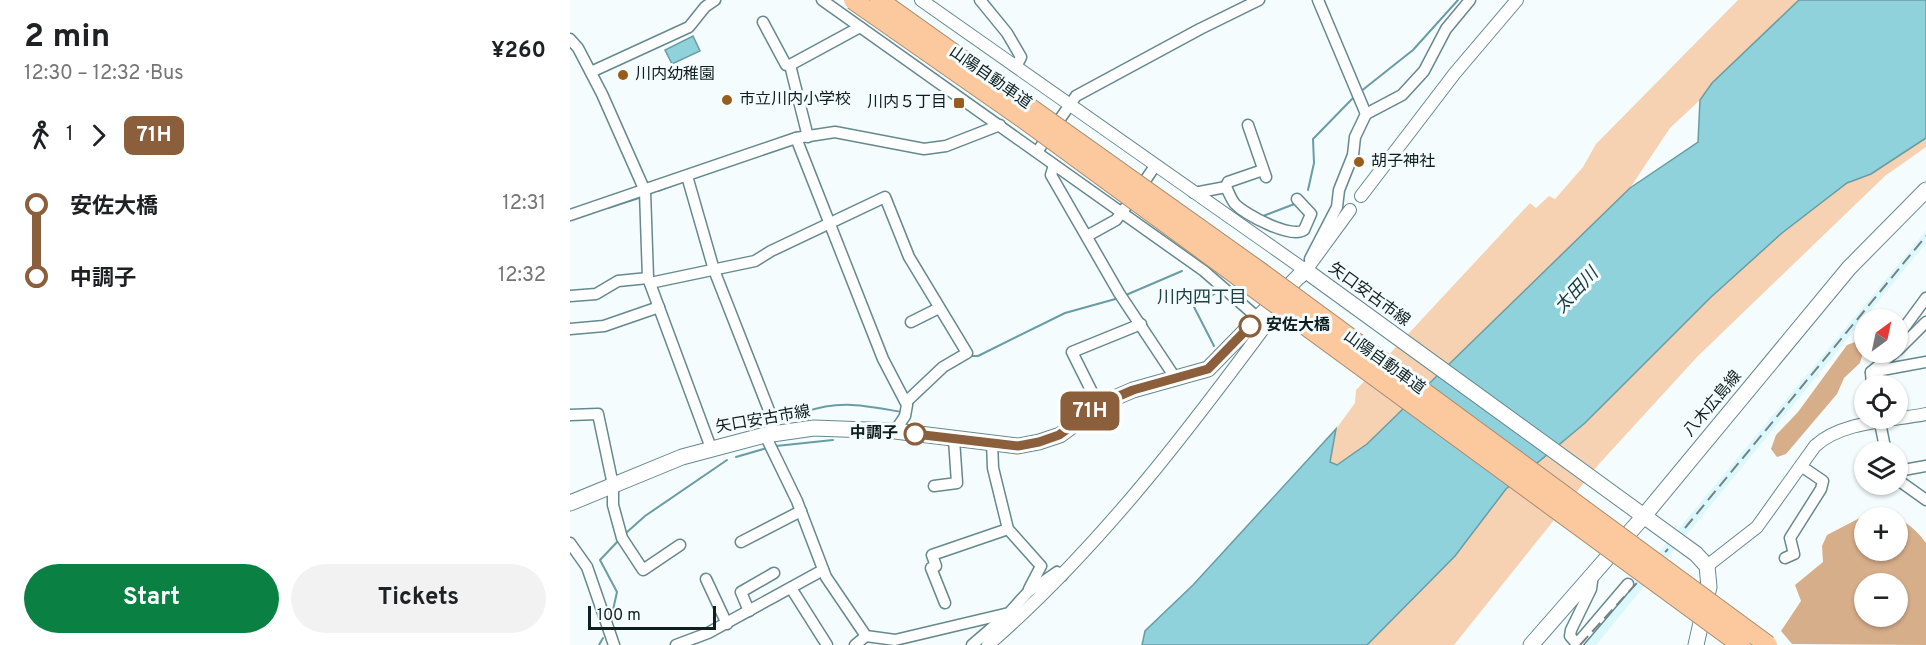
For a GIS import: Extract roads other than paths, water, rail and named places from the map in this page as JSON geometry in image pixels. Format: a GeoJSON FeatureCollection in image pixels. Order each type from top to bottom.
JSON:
{"type":"FeatureCollection","features":[{"type":"Feature","properties":{"kind":"highway","name":"山陽自動車道"},"geometry":{"type":"LineString","coordinates":[[853,0],[1032,125],[1741,645]]}},
{"type":"Feature","properties":{"kind":"highway","name":"山陽自動車道"},"geometry":{"type":"LineString","coordinates":[[879,0],[1232,251],[1768,645]]}},
{"type":"Feature","properties":{"kind":"main road","name":"八木広島線"},"geometry":{"type":"LineString","coordinates":[[1531,645],[1593,574],[1638,514],[1849,268],[1926,190]]}},
{"type":"Feature","properties":{"kind":"main road","name":"矢口安古市線"},"geometry":{"type":"LineString","coordinates":[[570,503],[711,448],[768,435],[814,428],[896,431],[1018,446],[1039,442],[1059,435],[1099,406],[1133,390],[1208,369],[1258,318],[1309,273],[1696,554],[1707,566]]}},
{"type":"Feature","properties":{"kind":"main road"},"geometry":{"type":"LineString","coordinates":[[1699,644],[1708,587],[1707,566]]}},
{"type":"Feature","properties":{"kind":"street"},"geometry":{"type":"LineString","coordinates":[[591,72],[689,27],[705,7],[715,0]]}},
{"type":"Feature","properties":{"kind":"street"},"geometry":{"type":"LineString","coordinates":[[822,0],[1220,284],[1258,318]]}},
{"type":"Feature","properties":{"kind":"street"},"geometry":{"type":"LineString","coordinates":[[763,22],[786,65],[790,65],[862,28],[886,0]]}},
{"type":"Feature","properties":{"kind":"street"},"geometry":{"type":"LineString","coordinates":[[922,0],[1309,273]]}},
{"type":"Feature","properties":{"kind":"street"},"geometry":{"type":"LineString","coordinates":[[1037,152],[1070,105],[1085,91],[1259,0]]}},
{"type":"Feature","properties":{"kind":"street"},"geometry":{"type":"LineString","coordinates":[[1318,0],[1366,114]]}},
{"type":"Feature","properties":{"kind":"street"},"geometry":{"type":"LineString","coordinates":[[988,645],[1062,576],[1202,413],[1309,273],[1350,210],[1455,73],[1517,0]]}},
{"type":"Feature","properties":{"kind":"street"},"geometry":{"type":"LineString","coordinates":[[983,1],[1008,33],[1021,57],[1016,67]]}},
{"type":"Feature","properties":{"kind":"street"},"geometry":{"type":"LineString","coordinates":[[1309,273],[1337,207],[1340,190],[1353,155],[1354,137],[1366,114],[1402,95],[1424,71],[1446,29],[1470,2]]}},
{"type":"Feature","properties":{"kind":"street"},"geometry":{"type":"LineString","coordinates":[[570,39],[591,72],[645,191],[649,280],[711,448]]}},
{"type":"Feature","properties":{"kind":"street"},"geometry":{"type":"LineString","coordinates":[[790,65],[808,137]]}},
{"type":"Feature","properties":{"kind":"street"},"geometry":{"type":"LineString","coordinates":[[570,215],[796,138],[835,132],[924,149],[946,146],[1000,125]]}},
{"type":"Feature","properties":{"kind":"street"},"geometry":{"type":"LineString","coordinates":[[1226,187],[1228,182],[1264,174],[1260,146],[1251,127]]}},
{"type":"Feature","properties":{"kind":"street"},"geometry":{"type":"LineString","coordinates":[[796,138],[883,359],[906,402],[904,416],[896,431]]}},
{"type":"Feature","properties":{"kind":"street"},"geometry":{"type":"LineString","coordinates":[[1054,165],[1051,175],[1119,293],[1176,379]]}},
{"type":"Feature","properties":{"kind":"street"},"geometry":{"type":"LineString","coordinates":[[1087,236],[1122,213],[1155,166]]}},
{"type":"Feature","properties":{"kind":"street"},"geometry":{"type":"LineString","coordinates":[[687,176],[714,270],[772,418],[768,435],[801,511],[823,570],[865,640],[877,644],[1009,613]]}},
{"type":"Feature","properties":{"kind":"street"},"geometry":{"type":"LineString","coordinates":[[1194,194],[1226,187]]}},
{"type":"Feature","properties":{"kind":"street"},"geometry":{"type":"LineString","coordinates":[[1226,187],[1233,202],[1246,213],[1292,233],[1304,230],[1311,214],[1297,199]]}},
{"type":"Feature","properties":{"kind":"street"},"geometry":{"type":"LineString","coordinates":[[570,296],[596,294],[618,281],[649,280],[755,261],[771,251],[885,197],[909,257],[967,353],[943,367],[906,402]]}},
{"type":"Feature","properties":{"kind":"street"},"geometry":{"type":"LineString","coordinates":[[1908,322],[1926,297]]}},
{"type":"Feature","properties":{"kind":"street"},"geometry":{"type":"LineString","coordinates":[[570,329],[604,326],[659,307]]}},
{"type":"Feature","properties":{"kind":"street"},"geometry":{"type":"LineString","coordinates":[[911,322],[939,308]]}},
{"type":"Feature","properties":{"kind":"street"},"geometry":{"type":"LineString","coordinates":[[1908,340],[1926,322]]}},
{"type":"Feature","properties":{"kind":"street"},"geometry":{"type":"LineString","coordinates":[[1099,406],[1072,352],[1141,324]]}},
{"type":"Feature","properties":{"kind":"street"},"geometry":{"type":"LineString","coordinates":[[1871,372],[1926,362]]}},
{"type":"Feature","properties":{"kind":"street"},"geometry":{"type":"LineString","coordinates":[[1871,375],[1877,363]]}},
{"type":"Feature","properties":{"kind":"street"},"geometry":{"type":"LineString","coordinates":[[1871,372],[1882,363]]}},
{"type":"Feature","properties":{"kind":"street"},"geometry":{"type":"LineString","coordinates":[[1904,363],[1907,366]]}},
{"type":"Feature","properties":{"kind":"street"},"geometry":{"type":"LineString","coordinates":[[570,415],[598,414],[622,538],[643,570],[680,545]]}},
{"type":"Feature","properties":{"kind":"street"},"geometry":{"type":"LineString","coordinates":[[1908,417],[1926,414]]}},
{"type":"Feature","properties":{"kind":"street"},"geometry":{"type":"LineString","coordinates":[[1707,566],[1757,527],[1826,436],[1854,428]]}},
{"type":"Feature","properties":{"kind":"street"},"geometry":{"type":"LineString","coordinates":[[934,486],[957,483],[954,439]]}},
{"type":"Feature","properties":{"kind":"street"},"geometry":{"type":"LineString","coordinates":[[992,442],[993,468],[1008,530],[1041,566],[1028,592]]}},
{"type":"Feature","properties":{"kind":"street"},"geometry":{"type":"LineString","coordinates":[[1785,558],[1794,554],[1790,538],[1821,489],[1823,481],[1801,466]]}},
{"type":"Feature","properties":{"kind":"street"},"geometry":{"type":"LineString","coordinates":[[1908,469],[1926,466]]}},
{"type":"Feature","properties":{"kind":"street"},"geometry":{"type":"LineString","coordinates":[[1908,487],[1926,500]]}},
{"type":"Feature","properties":{"kind":"street"},"geometry":{"type":"LineString","coordinates":[[741,542],[801,511]]}},
{"type":"Feature","properties":{"kind":"street"},"geometry":{"type":"LineString","coordinates":[[945,603],[931,568],[936,566],[932,555],[1008,530]]}},
{"type":"Feature","properties":{"kind":"street"},"geometry":{"type":"LineString","coordinates":[[570,543],[587,567],[615,645]]}},
{"type":"Feature","properties":{"kind":"street"},"geometry":{"type":"LineString","coordinates":[[676,645],[727,624],[823,570]]}},
{"type":"Feature","properties":{"kind":"street"},"geometry":{"type":"LineString","coordinates":[[972,645],[1009,613],[1028,592],[1057,572],[1062,576]]}},
{"type":"Feature","properties":{"kind":"street"},"geometry":{"type":"LineString","coordinates":[[749,612],[741,592],[774,573]]}},
{"type":"Feature","properties":{"kind":"street"},"geometry":{"type":"LineString","coordinates":[[1593,574],[1592,589],[1571,630],[1570,636],[1577,645],[1628,584]]}},
{"type":"Feature","properties":{"kind":"street"},"geometry":{"type":"LineString","coordinates":[[706,579],[727,624]]}},
{"type":"Feature","properties":{"kind":"street"},"geometry":{"type":"LineString","coordinates":[[791,588],[827,645]]}},
{"type":"Feature","properties":{"kind":"street"},"geometry":{"type":"LineString","coordinates":[[855,645],[865,640],[896,640]]}},
{"type":"Feature","properties":{"kind":"water","name":"太田川"},"geometry":{"type":"Polygon","coordinates":[[[1799,0],[1926,0],[1926,138],[1871,174],[1847,183],[1782,233],[1710,298],[1585,423],[1506,489],[1455,556],[1367,645],[1142,645],[1145,631],[1193,585],[1336,429],[1330,462],[1337,465],[1367,444],[1630,188],[1698,142],[1700,100],[1712,83],[1799,0]]]}},
{"type":"Feature","properties":{"kind":"water"},"geometry":{"type":"Polygon","coordinates":[[[693,36],[700,51],[672,64],[665,50],[693,36]]]}},
{"type":"Feature","properties":{"kind":"waterway"},"geometry":{"type":"LineString","coordinates":[[1360,92],[1413,50],[1458,0]]}},
{"type":"Feature","properties":{"kind":"waterway"},"geometry":{"type":"LineString","coordinates":[[1308,190],[1314,163],[1313,139],[1353,98]]}},
{"type":"Feature","properties":{"kind":"waterway"},"geometry":{"type":"LineString","coordinates":[[658,191],[685,181]]}},
{"type":"Feature","properties":{"kind":"waterway"},"geometry":{"type":"LineString","coordinates":[[608,208],[642,197]]}},
{"type":"Feature","properties":{"kind":"waterway"},"geometry":{"type":"LineString","coordinates":[[1263,216],[1297,203]]}},
{"type":"Feature","properties":{"kind":"waterway"},"geometry":{"type":"LineString","coordinates":[[1126,295],[1182,271]]}},
{"type":"Feature","properties":{"kind":"waterway"},"geometry":{"type":"LineString","coordinates":[[1214,346],[1194,307],[1216,293]]}},
{"type":"Feature","properties":{"kind":"waterway"},"geometry":{"type":"LineString","coordinates":[[969,356],[978,356],[1065,313],[1119,298]]}},
{"type":"Feature","properties":{"kind":"waterway"},"geometry":{"type":"LineString","coordinates":[[809,423],[805,412],[830,406],[853,405],[902,412]]}},
{"type":"Feature","properties":{"kind":"waterway"},"geometry":{"type":"LineString","coordinates":[[776,446],[833,440]]}},
{"type":"Feature","properties":{"kind":"waterway"},"geometry":{"type":"LineString","coordinates":[[736,457],[767,448]]}},
{"type":"Feature","properties":{"kind":"waterway"},"geometry":{"type":"LineString","coordinates":[[626,533],[645,516],[727,460]]}},
{"type":"Feature","properties":{"kind":"waterway"},"geometry":{"type":"LineString","coordinates":[[611,619],[617,592],[600,560],[619,540]]}},
{"type":"Feature","properties":{"kind":"waterway"},"geometry":{"type":"LineString","coordinates":[[599,645],[603,638]]}},
{"type":"Feature","properties":{"kind":"railway"},"geometry":{"type":"LineString","coordinates":[[1685,528],[1926,236]]}},
{"type":"Feature","properties":{"kind":"railway"},"geometry":{"type":"LineString","coordinates":[[1580,645],[1668,549]]}},
{"type":"Feature","properties":{"kind":"place","name":"川内幼稚園"},"geometry":{"type":"Point","coordinates":[623,75]}},
{"type":"Feature","properties":{"kind":"place","name":"市立川内小学校"},"geometry":{"type":"Point","coordinates":[727,100]}},
{"type":"Feature","properties":{"kind":"place","name":"川内５丁目"},"geometry":{"type":"Point","coordinates":[959,103]}},
{"type":"Feature","properties":{"kind":"place","name":"胡子神社"},"geometry":{"type":"Point","coordinates":[1359,162]}},
{"type":"Feature","properties":{"kind":"place","name":"安佐大橋"},"geometry":{"type":"Point","coordinates":[1250,326]}},
{"type":"Feature","properties":{"kind":"place","name":"中調子"},"geometry":{"type":"Point","coordinates":[915,434]}},
{"type":"Feature","properties":{"kind":"district","name":"川内四丁目"},"geometry":{"type":"Point","coordinates":[1202,298]}}]}
